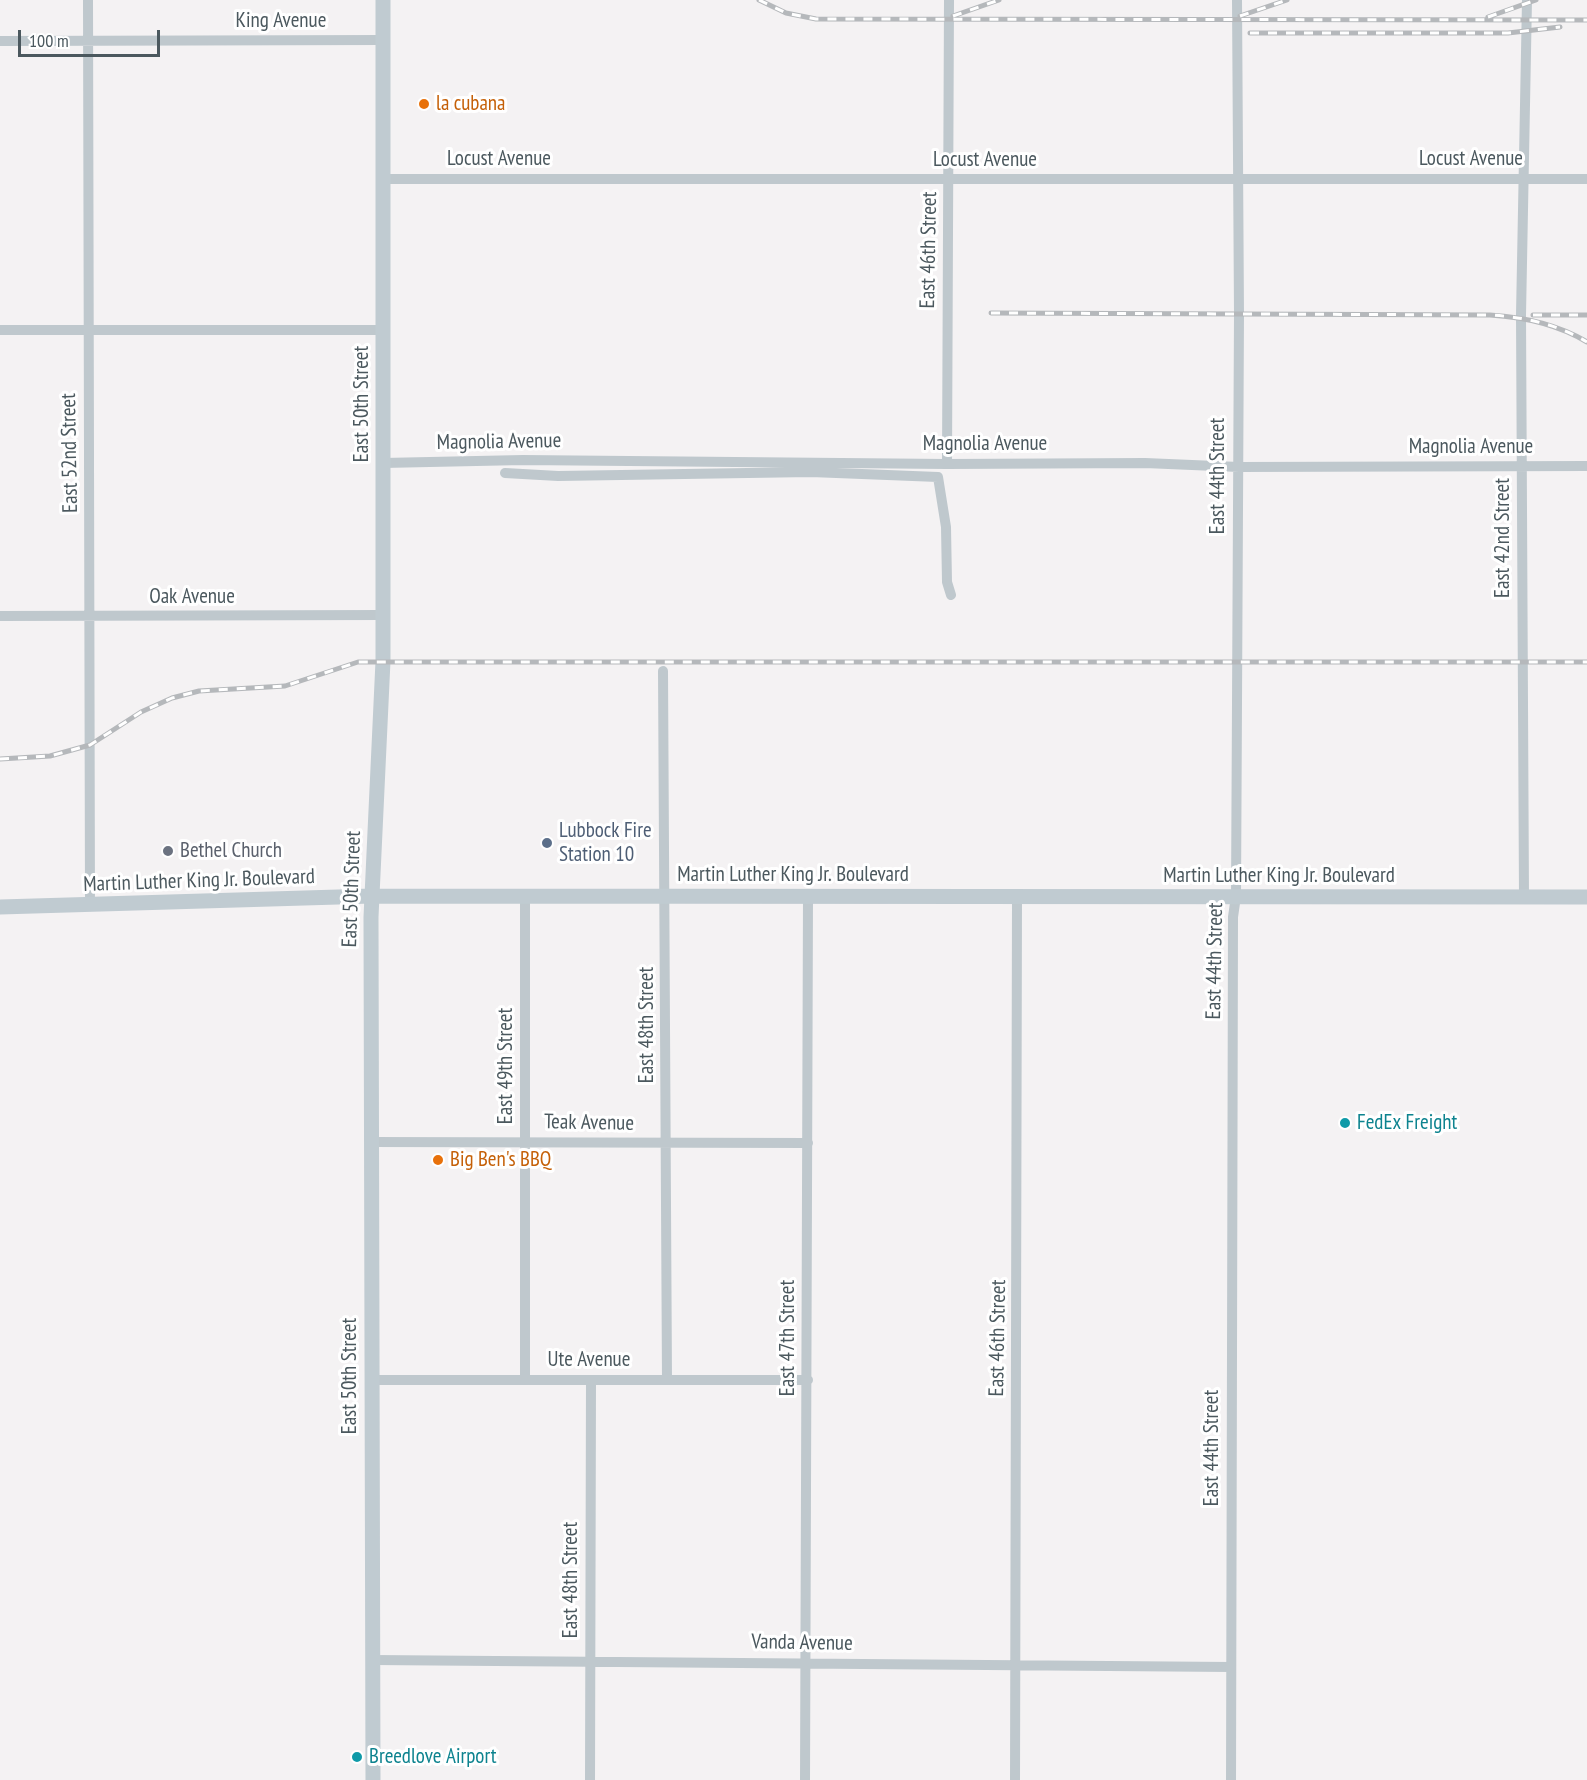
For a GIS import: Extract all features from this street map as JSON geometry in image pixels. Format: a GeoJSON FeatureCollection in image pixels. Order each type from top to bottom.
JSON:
{"type":"FeatureCollection","features":[{"type":"Feature","properties":{"kind":"main road","name":"East 50th Street"},"geometry":{"type":"LineString","coordinates":[[373,1780],[370,1142],[372,896],[382,698],[383,615],[383,0]]}},
{"type":"Feature","properties":{"kind":"main road","name":"Martin Luther King Jr. Boulevard"},"geometry":{"type":"LineString","coordinates":[[0,908],[372,896],[1587,897]]}},
{"type":"Feature","properties":{"kind":"street","name":"East 52nd Street"},"geometry":{"type":"LineString","coordinates":[[88,0],[90,906]]}},
{"type":"Feature","properties":{"kind":"street","name":"East 46th Street"},"geometry":{"type":"LineString","coordinates":[[947,464],[949,0]]}},
{"type":"Feature","properties":{"kind":"street","name":"East 44th Street"},"geometry":{"type":"LineString","coordinates":[[1230,1780],[1233,917],[1236,896],[1239,467],[1238,0]]}},
{"type":"Feature","properties":{"kind":"street","name":"East 42nd Street"},"geometry":{"type":"LineString","coordinates":[[1524,897],[1524,466],[1521,315],[1527,0]]}},
{"type":"Feature","properties":{"kind":"street","name":"King Avenue"},"geometry":{"type":"LineString","coordinates":[[0,41],[383,40]]}},
{"type":"Feature","properties":{"kind":"street","name":"Locust Avenue"},"geometry":{"type":"LineString","coordinates":[[383,179],[1587,178]]}},
{"type":"Feature","properties":{"kind":"street"},"geometry":{"type":"LineString","coordinates":[[0,330],[383,330]]}},
{"type":"Feature","properties":{"kind":"street","name":"Magnolia Avenue"},"geometry":{"type":"LineString","coordinates":[[383,463],[534,460],[947,464],[1145,463],[1239,467],[1587,466]]}},
{"type":"Feature","properties":{"kind":"street"},"geometry":{"type":"LineString","coordinates":[[505,473],[558,476],[811,472],[938,477],[946,527],[947,582],[951,595]]}},
{"type":"Feature","properties":{"kind":"street","name":"Oak Avenue"},"geometry":{"type":"LineString","coordinates":[[0,616],[383,615]]}},
{"type":"Feature","properties":{"kind":"street","name":"East 48th Street"},"geometry":{"type":"LineString","coordinates":[[663,671],[667,1380]]}},
{"type":"Feature","properties":{"kind":"street","name":"East 49th Street"},"geometry":{"type":"LineString","coordinates":[[525,896],[525,1379]]}},
{"type":"Feature","properties":{"kind":"street","name":"East 47th Street"},"geometry":{"type":"LineString","coordinates":[[805,1780],[808,897]]}},
{"type":"Feature","properties":{"kind":"street","name":"East 46th Street"},"geometry":{"type":"LineString","coordinates":[[1015,1780],[1017,897]]}},
{"type":"Feature","properties":{"kind":"street","name":"Teak Avenue"},"geometry":{"type":"LineString","coordinates":[[370,1142],[808,1143]]}},
{"type":"Feature","properties":{"kind":"street","name":"Ute Avenue"},"geometry":{"type":"LineString","coordinates":[[371,1380],[808,1380]]}},
{"type":"Feature","properties":{"kind":"street","name":"East 48th Street"},"geometry":{"type":"LineString","coordinates":[[590,1780],[591,1380]]}},
{"type":"Feature","properties":{"kind":"street","name":"Vanda Avenue"},"geometry":{"type":"LineString","coordinates":[[373,1660],[1015,1667],[1232,1666]]}},
{"type":"Feature","properties":{"kind":"railway"},"geometry":{"type":"LineString","coordinates":[[759,0],[786,13],[816,19],[1587,20]]}},
{"type":"Feature","properties":{"kind":"railway"},"geometry":{"type":"LineString","coordinates":[[953,16],[999,0]]}},
{"type":"Feature","properties":{"kind":"railway"},"geometry":{"type":"LineString","coordinates":[[1240,16],[1287,0]]}},
{"type":"Feature","properties":{"kind":"railway"},"geometry":{"type":"LineString","coordinates":[[1488,17],[1536,0]]}},
{"type":"Feature","properties":{"kind":"railway"},"geometry":{"type":"LineString","coordinates":[[1250,33],[1508,33],[1560,27]]}},
{"type":"Feature","properties":{"kind":"railway"},"geometry":{"type":"LineString","coordinates":[[991,313],[1490,315],[1540,322],[1564,330],[1587,342]]}},
{"type":"Feature","properties":{"kind":"railway"},"geometry":{"type":"LineString","coordinates":[[1533,315],[1587,315]]}},
{"type":"Feature","properties":{"kind":"railway"},"geometry":{"type":"LineString","coordinates":[[0,759],[50,756],[90,745],[141,712],[172,698],[199,691],[285,686],[358,662],[1587,662]]}},
{"type":"Feature","properties":{"kind":"place","name":"la cubana"},"geometry":{"type":"Point","coordinates":[424,104]}},
{"type":"Feature","properties":{"kind":"place","name":"Lubbock Fire Station 10"},"geometry":{"type":"Point","coordinates":[547,843]}},
{"type":"Feature","properties":{"kind":"place","name":"Bethel Church"},"geometry":{"type":"Point","coordinates":[168,851]}},
{"type":"Feature","properties":{"kind":"place","name":"FedEx Freight"},"geometry":{"type":"Point","coordinates":[1345,1123]}},
{"type":"Feature","properties":{"kind":"place","name":"Big Ben's BBQ"},"geometry":{"type":"Point","coordinates":[438,1160]}},
{"type":"Feature","properties":{"kind":"place","name":"Breedlove Airport"},"geometry":{"type":"Point","coordinates":[357,1757]}}]}
